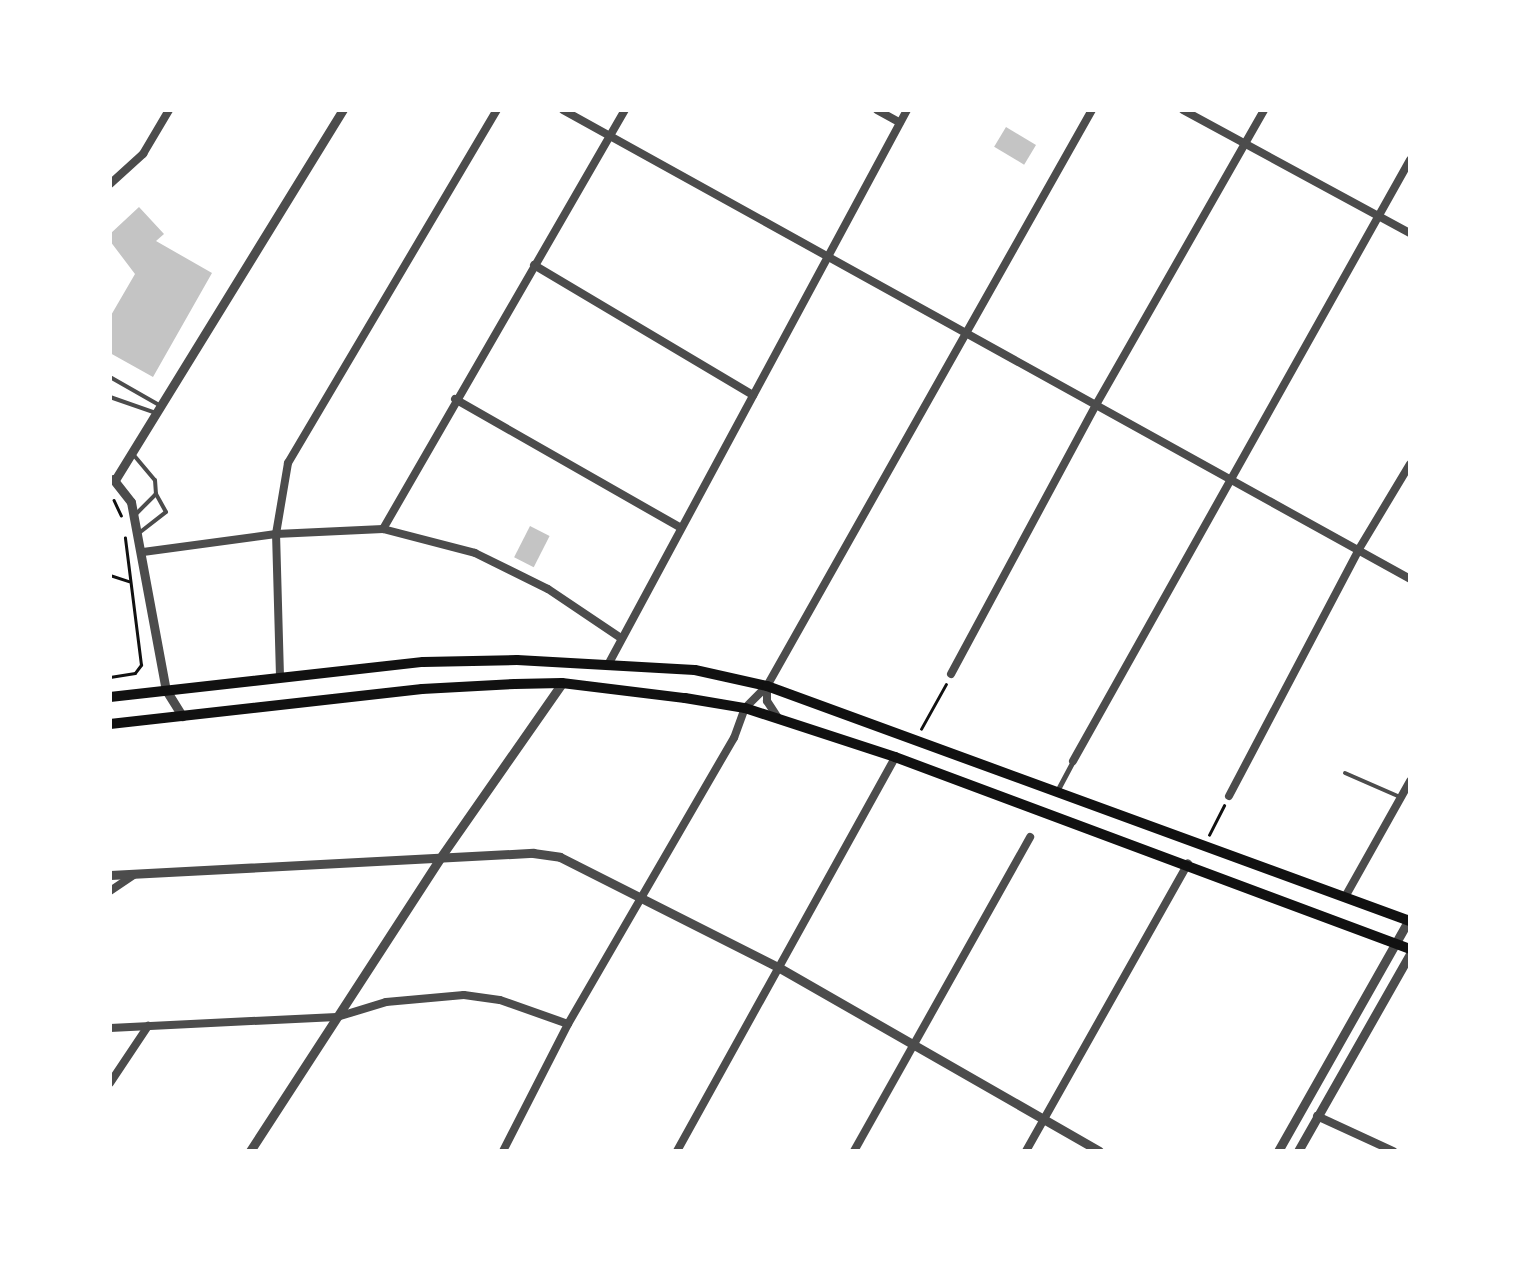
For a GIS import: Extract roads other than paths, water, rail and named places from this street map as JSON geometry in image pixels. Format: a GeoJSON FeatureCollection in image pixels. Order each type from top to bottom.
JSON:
{"type":"FeatureCollection","features":[{"type":"Feature","properties":{"kind":"main road"},"geometry":{"type":"LineString","coordinates":[[110,697],[423,662],[609,664],[695,670],[767,686],[1410,920]]}},
{"type":"Feature","properties":{"kind":"main road"},"geometry":{"type":"LineString","coordinates":[[110,724],[422,689],[562,684],[627,689],[745,708],[896,757],[1188,863],[1410,951]]}},
{"type":"Feature","properties":{"kind":"street"},"geometry":{"type":"LineString","coordinates":[[110,184],[143,154],[169,110]]}},
{"type":"Feature","properties":{"kind":"street"},"geometry":{"type":"LineString","coordinates":[[182,716],[166,690],[134,516],[112,480],[343,110]]}},
{"type":"Feature","properties":{"kind":"street"},"geometry":{"type":"LineString","coordinates":[[280,676],[276,534],[288,464],[497,110]]}},
{"type":"Feature","properties":{"kind":"street"},"geometry":{"type":"LineString","coordinates":[[563,110],[966,329],[1410,578]]}},
{"type":"Feature","properties":{"kind":"street"},"geometry":{"type":"LineString","coordinates":[[383,529],[454,399],[624,110]]}},
{"type":"Feature","properties":{"kind":"street"},"geometry":{"type":"LineString","coordinates":[[877,110],[900,122]]}},
{"type":"Feature","properties":{"kind":"street"},"geometry":{"type":"LineString","coordinates":[[609,664],[907,110]]}},
{"type":"Feature","properties":{"kind":"street"},"geometry":{"type":"LineString","coordinates":[[502,1151],[568,1024],[734,738],[745,708],[767,686],[1092,110]]}},
{"type":"Feature","properties":{"kind":"street"},"geometry":{"type":"LineString","coordinates":[[1183,110],[1410,233]]}},
{"type":"Feature","properties":{"kind":"street"},"geometry":{"type":"LineString","coordinates":[[951,674],[1097,403],[1264,110]]}},
{"type":"Feature","properties":{"kind":"street"},"geometry":{"type":"LineString","coordinates":[[1057,791],[1230,475],[1410,160]]}},
{"type":"Feature","properties":{"kind":"street"},"geometry":{"type":"LineString","coordinates":[[534,265],[753,394]]}},
{"type":"Feature","properties":{"kind":"street"},"geometry":{"type":"LineString","coordinates":[[454,399],[680,528]]}},
{"type":"Feature","properties":{"kind":"street"},"geometry":{"type":"LineString","coordinates":[[1229,796],[1410,464]]}},
{"type":"Feature","properties":{"kind":"street"},"geometry":{"type":"LineString","coordinates":[[143,552],[276,534],[383,529],[475,553],[548,590],[621,638]]}},
{"type":"Feature","properties":{"kind":"street"},"geometry":{"type":"LineString","coordinates":[[250,1151],[440,858],[562,684]]}},
{"type":"Feature","properties":{"kind":"street"},"geometry":{"type":"LineString","coordinates":[[767,686],[768,701],[780,720]]}},
{"type":"Feature","properties":{"kind":"street"},"geometry":{"type":"LineString","coordinates":[[677,1151],[896,757]]}},
{"type":"Feature","properties":{"kind":"street"},"geometry":{"type":"LineString","coordinates":[[1345,897],[1410,781]]}},
{"type":"Feature","properties":{"kind":"street"},"geometry":{"type":"LineString","coordinates":[[854,1151],[1030,837]]}},
{"type":"Feature","properties":{"kind":"street"},"geometry":{"type":"LineString","coordinates":[[110,875],[534,854],[560,857],[778,967],[1099,1151]]}},
{"type":"Feature","properties":{"kind":"street"},"geometry":{"type":"LineString","coordinates":[[1026,1151],[1188,863]]}},
{"type":"Feature","properties":{"kind":"street"},"geometry":{"type":"LineString","coordinates":[[110,891],[134,874]]}},
{"type":"Feature","properties":{"kind":"street"},"geometry":{"type":"LineString","coordinates":[[1278,1151],[1410,920]]}},
{"type":"Feature","properties":{"kind":"street"},"geometry":{"type":"LineString","coordinates":[[1298,1151],[1410,951]]}},
{"type":"Feature","properties":{"kind":"street"},"geometry":{"type":"LineString","coordinates":[[110,1028],[337,1017],[386,1002],[464,995],[500,1000],[568,1024]]}},
{"type":"Feature","properties":{"kind":"street"},"geometry":{"type":"LineString","coordinates":[[110,1083],[148,1026]]}},
{"type":"Feature","properties":{"kind":"street"},"geometry":{"type":"LineString","coordinates":[[1317,1116],[1393,1151]]}},
{"type":"Feature","properties":{"kind":"lane"},"geometry":{"type":"LineString","coordinates":[[110,377],[158,410]]}},
{"type":"Feature","properties":{"kind":"lane"},"geometry":{"type":"LineString","coordinates":[[110,397],[158,410]]}},
{"type":"Feature","properties":{"kind":"lane"},"geometry":{"type":"LineString","coordinates":[[132,453],[156,480],[156,494],[166,512],[138,533]]}},
{"type":"Feature","properties":{"kind":"lane"},"geometry":{"type":"LineString","coordinates":[[134,516],[156,494]]}},
{"type":"Feature","properties":{"kind":"lane"},"geometry":{"type":"LineString","coordinates":[[1345,773],[1401,798]]}}]}
